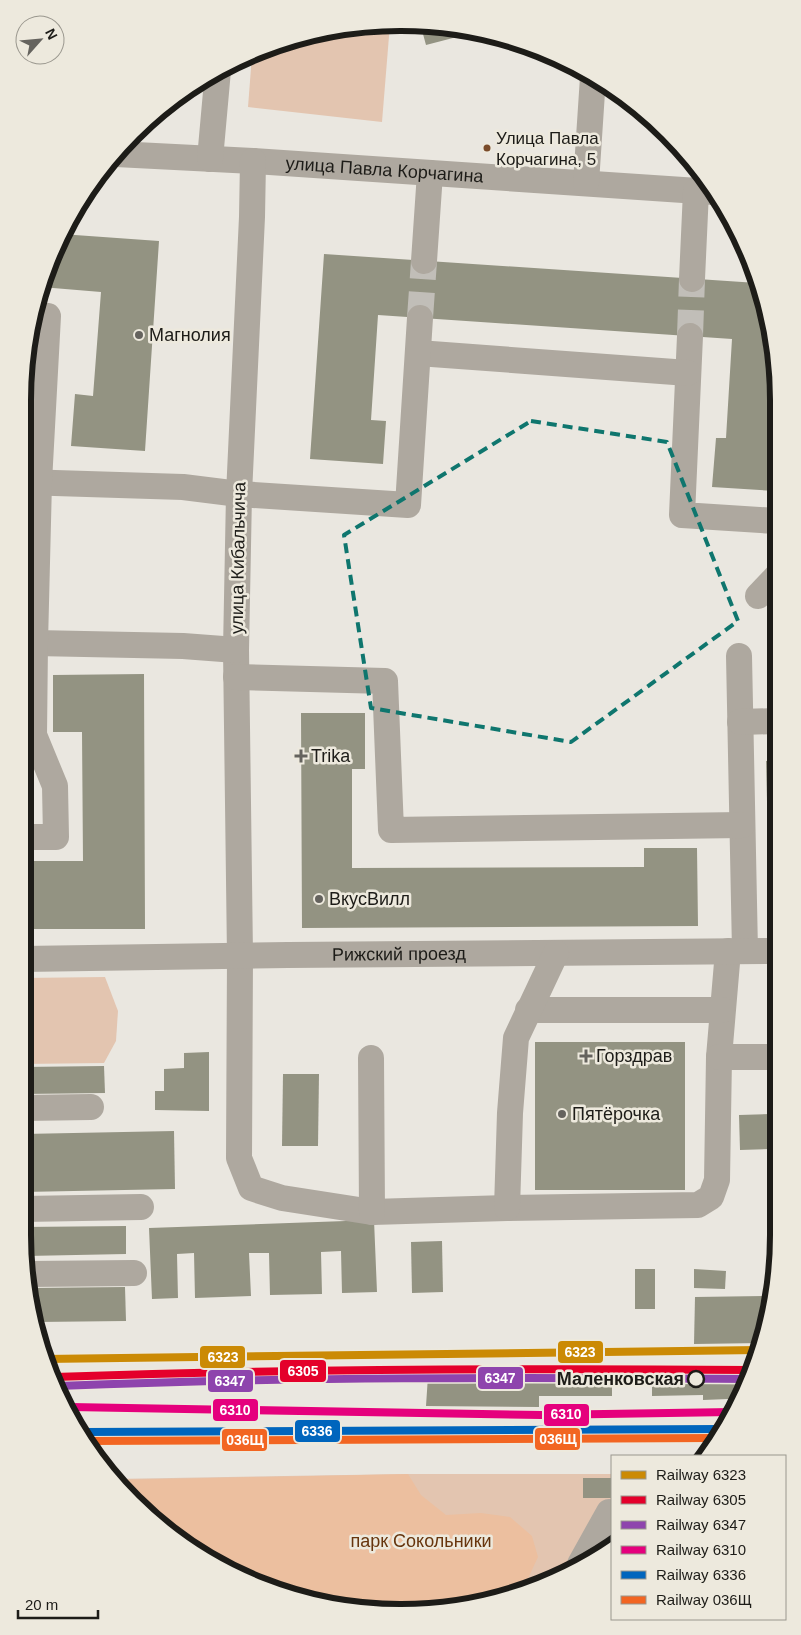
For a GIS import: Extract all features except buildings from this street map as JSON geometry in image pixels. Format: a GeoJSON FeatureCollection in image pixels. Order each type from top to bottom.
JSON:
{"type":"FeatureCollection","features":[{"type":"Feature","properties":{"kind":"street"},"geometry":{"type":"LineString","coordinates":[[210,159],[217,80]]}},
{"type":"Feature","properties":{"kind":"street"},"geometry":{"type":"LineString","coordinates":[[586,183],[592,85]]}},
{"type":"Feature","properties":{"kind":"street","name":"улица Павла Корчагина"},"geometry":{"type":"LineString","coordinates":[[125,154],[253,161],[704,191]]}},
{"type":"Feature","properties":{"kind":"street","name":"улица Кибальчича"},"geometry":{"type":"LineString","coordinates":[[253,161],[239,494],[236,650],[240,956],[239,1158],[252,1188],[282,1198],[372,1212],[678,1206],[698,1205],[711,1197],[717,1180],[719,1057],[722,1010],[736,951],[742,825],[738,656]]}},
{"type":"Feature","properties":{"kind":"street"},"geometry":{"type":"LineString","coordinates":[[424,261],[430,173]]}},
{"type":"Feature","properties":{"kind":"street"},"geometry":{"type":"LineString","coordinates":[[692,279],[704,191]]}},
{"type":"Feature","properties":{"kind":"street"},"geometry":{"type":"LineString","coordinates":[[31,837],[56,837],[55,786],[34,735],[31,482],[48,316],[41,316]]}},
{"type":"Feature","properties":{"kind":"street"},"geometry":{"type":"LineString","coordinates":[[31,482],[183,488],[239,494],[408,505],[420,318]]}},
{"type":"Feature","properties":{"kind":"street"},"geometry":{"type":"LineString","coordinates":[[690,336],[682,515],[770,522]]}},
{"type":"Feature","properties":{"kind":"street"},"geometry":{"type":"LineString","coordinates":[[418,353],[688,373]]}},
{"type":"Feature","properties":{"kind":"street"},"geometry":{"type":"LineString","coordinates":[[758,596],[770,583]]}},
{"type":"Feature","properties":{"kind":"street"},"geometry":{"type":"LineString","coordinates":[[34,643],[183,646],[236,650]]}},
{"type":"Feature","properties":{"kind":"street"},"geometry":{"type":"LineString","coordinates":[[236,677],[385,681],[391,830],[742,825]]}},
{"type":"Feature","properties":{"kind":"street"},"geometry":{"type":"LineString","coordinates":[[740,722],[770,721]]}},
{"type":"Feature","properties":{"kind":"street","name":"Рижский проезд"},"geometry":{"type":"LineString","coordinates":[[31,959],[770,951]]}},
{"type":"Feature","properties":{"kind":"street"},"geometry":{"type":"LineString","coordinates":[[507,1208],[510,1113],[516,1038],[556,953]]}},
{"type":"Feature","properties":{"kind":"street"},"geometry":{"type":"LineString","coordinates":[[528,1010],[722,1010]]}},
{"type":"Feature","properties":{"kind":"street"},"geometry":{"type":"LineString","coordinates":[[719,1057],[770,1057]]}},
{"type":"Feature","properties":{"kind":"street"},"geometry":{"type":"LineString","coordinates":[[371,1058],[372,1212]]}},
{"type":"Feature","properties":{"kind":"street"},"geometry":{"type":"LineString","coordinates":[[31,1108],[91,1107]]}},
{"type":"Feature","properties":{"kind":"street"},"geometry":{"type":"LineString","coordinates":[[31,1209],[141,1207]]}},
{"type":"Feature","properties":{"kind":"street"},"geometry":{"type":"LineString","coordinates":[[33,1274],[134,1273]]}},
{"type":"Feature","properties":{"kind":"street"},"geometry":{"type":"LineString","coordinates":[[586,1554],[609,1512]]}},
{"type":"Feature","properties":{"kind":"highlighted area"},"geometry":{"type":"Polygon","coordinates":[[[531,421],[667,442],[738,621],[571,742],[371,708],[344,535],[531,421]]]}},
{"type":"Feature","properties":{"kind":"green space"},"geometry":{"type":"Polygon","coordinates":[[[389,31],[382,122],[248,107],[251,62],[282,51],[328,38],[389,31]]]}},
{"type":"Feature","properties":{"kind":"green space"},"geometry":{"type":"Polygon","coordinates":[[[105,977],[118,1011],[116,1041],[104,1063],[31,1064],[31,978],[105,977]]]}},
{"type":"Feature","properties":{"kind":"green space","name":"парк Сокольники"},"geometry":{"type":"Polygon","coordinates":[[[408,1474],[611,1474],[611,1538],[564,1566],[542,1576],[473,1597],[449,1601],[400,1604],[352,1601],[328,1597],[282,1584],[237,1566],[195,1542],[157,1512],[124,1479],[408,1474]]]}},
{"type":"Feature","properties":{"kind":"green space","name":"парк Сокольники"},"geometry":{"type":"Polygon","coordinates":[[[408,1474],[421,1495],[446,1515],[481,1513],[510,1517],[532,1536],[538,1557],[527,1581],[473,1597],[449,1601],[400,1604],[352,1601],[328,1597],[259,1576],[195,1542],[157,1512],[125,1480],[408,1474]]]}},
{"type":"Feature","properties":{"kind":"tunnel"},"geometry":{"type":"LineString","coordinates":[[420,318],[424,261]]}},
{"type":"Feature","properties":{"kind":"tunnel"},"geometry":{"type":"LineString","coordinates":[[690,336],[692,279]]}},
{"type":"Feature","properties":{"kind":"rail line","name":"6323"},"geometry":{"type":"LineString","coordinates":[[53,1359],[751,1350]]}},
{"type":"Feature","properties":{"kind":"rail line","name":"6305"},"geometry":{"type":"LineString","coordinates":[[59,1377],[402,1370],[744,1370]]}},
{"type":"Feature","properties":{"kind":"rail line","name":"6347"},"geometry":{"type":"LineString","coordinates":[[63,1386],[403,1378],[741,1379]]}},
{"type":"Feature","properties":{"kind":"rail line","name":"6310"},"geometry":{"type":"LineString","coordinates":[[74,1407],[541,1415],[724,1412]]}},
{"type":"Feature","properties":{"kind":"rail line","name":"6336"},"geometry":{"type":"LineString","coordinates":[[88,1432],[714,1429]]}},
{"type":"Feature","properties":{"kind":"rail line","name":"036Щ"},"geometry":{"type":"LineString","coordinates":[[94,1441],[709,1438]]}},
{"type":"Feature","properties":{"kind":"place","name":"Улица Павла Корчагина, 5"},"geometry":{"type":"Point","coordinates":[487,148]}},
{"type":"Feature","properties":{"kind":"place","name":"Магнолия"},"geometry":{"type":"Point","coordinates":[139,335]}},
{"type":"Feature","properties":{"kind":"place","name":"Trika"},"geometry":{"type":"Point","coordinates":[301,756]}},
{"type":"Feature","properties":{"kind":"place","name":"ВкусВилл"},"geometry":{"type":"Point","coordinates":[319,899]}},
{"type":"Feature","properties":{"kind":"place","name":"Горздрав"},"geometry":{"type":"Point","coordinates":[586,1056]}},
{"type":"Feature","properties":{"kind":"place","name":"Пятёрочка"},"geometry":{"type":"Point","coordinates":[562,1114]}},
{"type":"Feature","properties":{"kind":"place","name":"Маленковская"},"geometry":{"type":"Point","coordinates":[696,1379]}}]}
